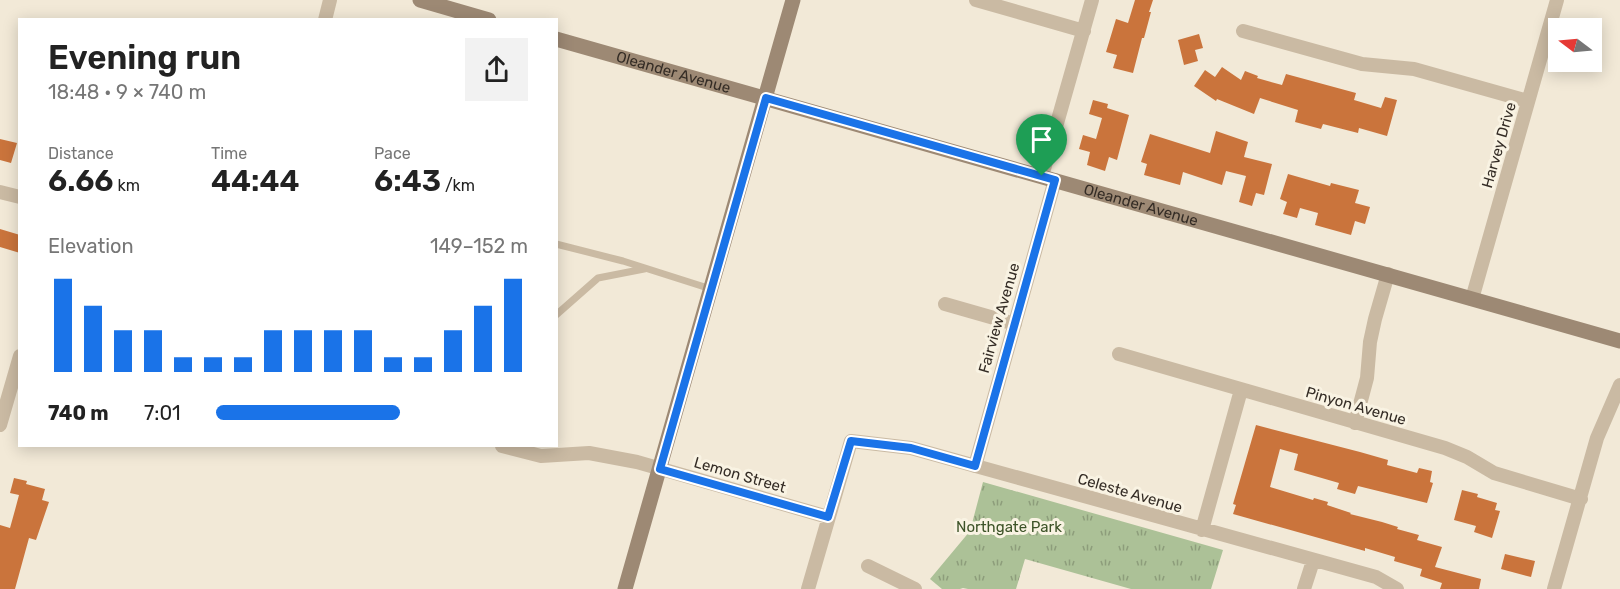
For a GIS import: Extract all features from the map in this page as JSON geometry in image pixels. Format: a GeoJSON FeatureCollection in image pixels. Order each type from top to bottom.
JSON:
{"type":"FeatureCollection","features":[{"type":"Feature","properties":{"kind":"street"},"geometry":{"type":"LineString","coordinates":[[326,18],[330,0]]}},
{"type":"Feature","properties":{"kind":"street"},"geometry":{"type":"LineString","coordinates":[[420,0],[482,18]]}},
{"type":"Feature","properties":{"kind":"street"},"geometry":{"type":"LineString","coordinates":[[625,589],[793,0]]}},
{"type":"Feature","properties":{"kind":"street"},"geometry":{"type":"LineString","coordinates":[[976,0],[1084,31]]}},
{"type":"Feature","properties":{"kind":"street","name":"Fairview Avenue"},"geometry":{"type":"LineString","coordinates":[[975,466],[1015,324],[1092,0]]}},
{"type":"Feature","properties":{"kind":"street","name":"Harvey Drive"},"geometry":{"type":"LineString","coordinates":[[1472,299],[1557,0]]}},
{"type":"Feature","properties":{"kind":"street"},"geometry":{"type":"LineString","coordinates":[[1243,31],[1362,64],[1414,69],[1528,101]]}},
{"type":"Feature","properties":{"kind":"street","name":"Oleander Avenue"},"geometry":{"type":"LineString","coordinates":[[558,40],[1620,341]]}},
{"type":"Feature","properties":{"kind":"street"},"geometry":{"type":"LineString","coordinates":[[0,192],[18,196]]}},
{"type":"Feature","properties":{"kind":"street"},"geometry":{"type":"LineString","coordinates":[[1355,423],[1367,378],[1370,342],[1375,319],[1388,274]]}},
{"type":"Feature","properties":{"kind":"street"},"geometry":{"type":"LineString","coordinates":[[945,304],[1015,324]]}},
{"type":"Feature","properties":{"kind":"street","name":"Pinyon Avenue"},"geometry":{"type":"LineString","coordinates":[[1119,354],[1445,448],[1467,457],[1494,473],[1581,499]]}},
{"type":"Feature","properties":{"kind":"street"},"geometry":{"type":"LineString","coordinates":[[0,425],[18,363]]}},
{"type":"Feature","properties":{"kind":"street"},"geometry":{"type":"LineString","coordinates":[[1554,589],[1597,438],[1620,385]]}},
{"type":"Feature","properties":{"kind":"street"},"geometry":{"type":"LineString","coordinates":[[1202,530],[1241,390]]}},
{"type":"Feature","properties":{"kind":"street","name":"Celeste Avenue"},"geometry":{"type":"LineString","coordinates":[[828,517],[851,441],[911,448],[1376,577],[1397,589]]}},
{"type":"Feature","properties":{"kind":"street","name":"Lemon Street"},"geometry":{"type":"LineString","coordinates":[[506,447],[542,456],[588,453],[637,462],[828,517]]}},
{"type":"Feature","properties":{"kind":"street"},"geometry":{"type":"LineString","coordinates":[[808,589],[828,517]]}},
{"type":"Feature","properties":{"kind":"street"},"geometry":{"type":"LineString","coordinates":[[1305,589],[1312,561]]}},
{"type":"Feature","properties":{"kind":"street"},"geometry":{"type":"LineString","coordinates":[[868,566],[915,589]]}},
{"type":"Feature","properties":{"kind":"lane"},"geometry":{"type":"LineString","coordinates":[[558,245],[711,290]]}},
{"type":"Feature","properties":{"kind":"lane"},"geometry":{"type":"LineString","coordinates":[[558,313],[597,278],[646,269]]}},
{"type":"Feature","properties":{"kind":"green space","name":"Northgate Park"},"geometry":{"type":"Polygon","coordinates":[[[983,482],[1223,550],[1211,589],[1131,589],[1025,559],[1016,589],[942,589],[930,579],[970,531],[983,482]]]}},
{"type":"Feature","properties":{"kind":"building"},"geometry":{"type":"Polygon","coordinates":[[[1135,0],[1153,0],[1133,73],[1113,68],[1117,55],[1106,52],[1116,19],[1128,23],[1135,0]]]}},
{"type":"Feature","properties":{"kind":"building"},"geometry":{"type":"Polygon","coordinates":[[[1199,34],[1203,48],[1195,50],[1198,61],[1184,65],[1178,40],[1199,34]]]}},
{"type":"Feature","properties":{"kind":"building"},"geometry":{"type":"Polygon","coordinates":[[[1222,67],[1241,80],[1245,71],[1258,76],[1257,78],[1282,85],[1286,74],[1356,93],[1354,100],[1381,108],[1385,97],[1397,100],[1387,136],[1359,128],[1358,133],[1323,124],[1321,129],[1295,122],[1298,110],[1260,98],[1254,114],[1217,99],[1216,101],[1194,86],[1205,70],[1215,77],[1222,67]]]}},
{"type":"Feature","properties":{"kind":"building"},"geometry":{"type":"Polygon","coordinates":[[[1093,100],[1108,104],[1107,108],[1129,115],[1117,160],[1109,157],[1105,171],[1087,165],[1090,152],[1079,149],[1083,135],[1096,139],[1102,118],[1089,114],[1093,100]]]}},
{"type":"Feature","properties":{"kind":"building"},"geometry":{"type":"Polygon","coordinates":[[[1216,131],[1248,142],[1244,157],[1272,164],[1264,195],[1256,193],[1252,206],[1239,202],[1246,176],[1226,171],[1222,185],[1183,172],[1180,185],[1144,175],[1147,164],[1141,162],[1150,134],[1210,153],[1216,131]]]}},
{"type":"Feature","properties":{"kind":"building"},"geometry":{"type":"Polygon","coordinates":[[[0,139],[17,143],[11,163],[0,160],[0,139]]]}},
{"type":"Feature","properties":{"kind":"building"},"geometry":{"type":"Polygon","coordinates":[[[1288,174],[1330,186],[1331,183],[1359,190],[1355,203],[1370,207],[1365,224],[1355,221],[1351,235],[1315,225],[1318,213],[1300,208],[1297,218],[1283,214],[1287,202],[1280,199],[1288,174]]]}},
{"type":"Feature","properties":{"kind":"building"},"geometry":{"type":"Polygon","coordinates":[[[0,229],[18,234],[18,252],[0,247],[0,229]]]}},
{"type":"Feature","properties":{"kind":"building"},"geometry":{"type":"Polygon","coordinates":[[[1256,425],[1388,460],[1387,465],[1417,473],[1419,468],[1432,471],[1430,482],[1433,483],[1427,503],[1358,486],[1355,494],[1337,489],[1339,483],[1294,470],[1298,454],[1280,449],[1270,487],[1313,500],[1314,498],[1328,502],[1327,505],[1350,514],[1419,535],[1417,540],[1442,547],[1435,567],[1481,579],[1479,589],[1440,589],[1442,583],[1420,576],[1422,569],[1394,561],[1395,557],[1365,548],[1365,551],[1233,514],[1236,505],[1233,504],[1256,425]]]}},
{"type":"Feature","properties":{"kind":"building"},"geometry":{"type":"Polygon","coordinates":[[[14,478],[45,489],[42,500],[49,502],[36,540],[29,538],[15,589],[0,589],[0,525],[10,528],[19,495],[10,493],[14,478]]]}},
{"type":"Feature","properties":{"kind":"building"},"geometry":{"type":"Polygon","coordinates":[[[1462,490],[1478,494],[1477,497],[1497,503],[1495,510],[1500,511],[1492,538],[1474,532],[1476,526],[1454,520],[1462,490]]]}},
{"type":"Feature","properties":{"kind":"building"},"geometry":{"type":"Polygon","coordinates":[[[1505,554],[1535,561],[1531,577],[1501,569],[1505,554]]]}},
{"type":"Feature","properties":{"kind":"route"},"geometry":{"type":"LineString","coordinates":[[766,98],[1042,176],[1055,180],[975,466],[911,448],[851,441],[828,517],[660,469],[766,98]]}}]}
